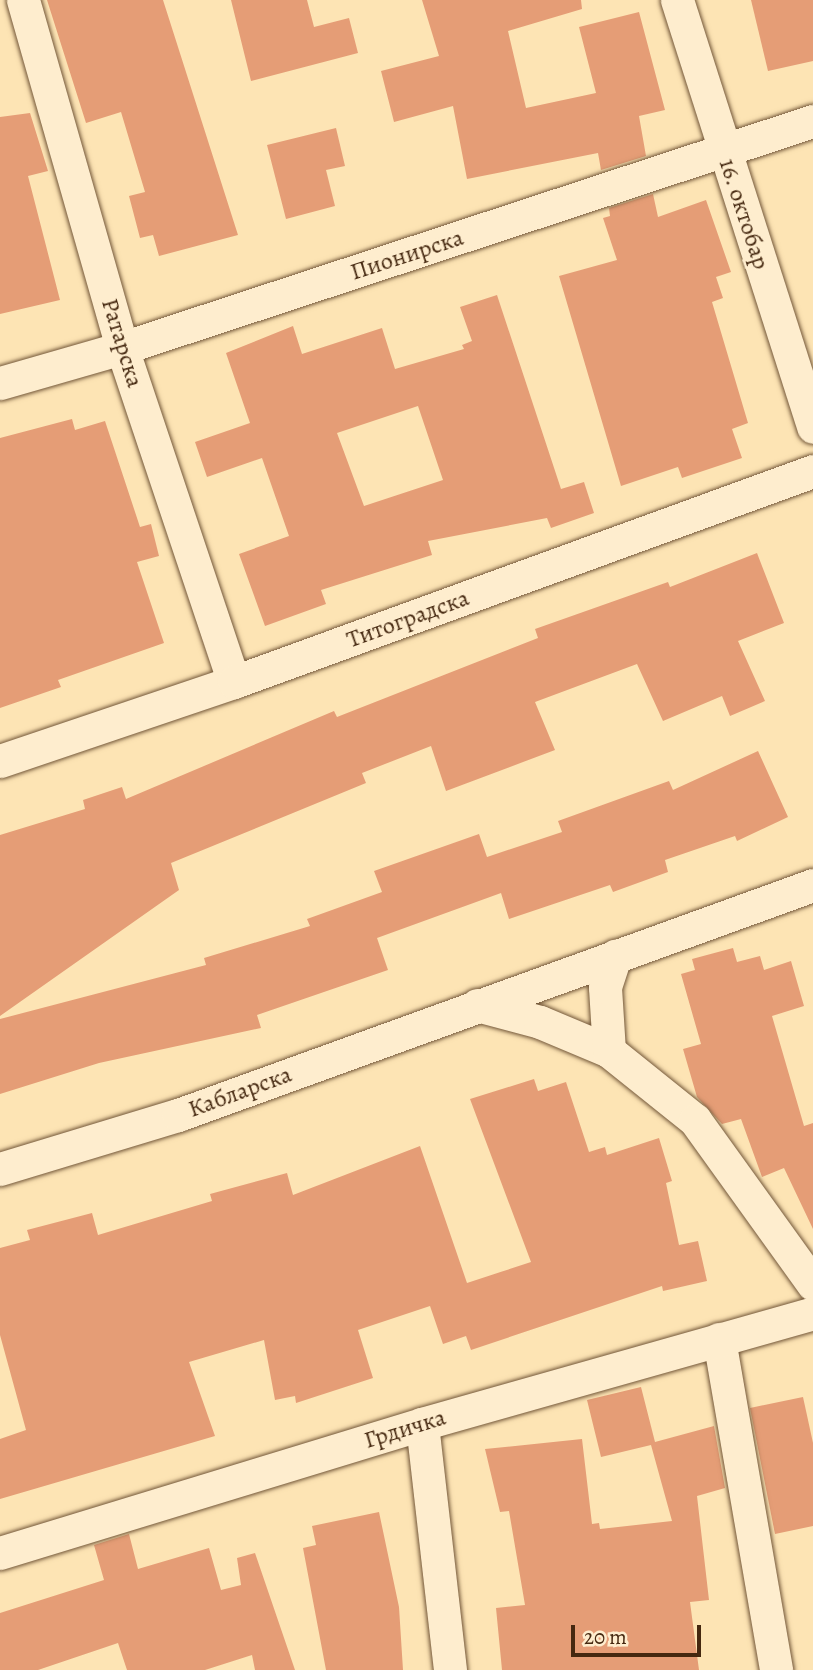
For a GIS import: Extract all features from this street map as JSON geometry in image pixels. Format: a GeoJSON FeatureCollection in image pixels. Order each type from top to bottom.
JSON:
{"type":"FeatureCollection","features":[{"type":"Feature","properties":{"kind":"street","name":"Ратарска"},"geometry":{"type":"LineString","coordinates":[[23,0],[122,348],[234,682]]}},
{"type":"Feature","properties":{"kind":"street","name":"16. октобар"},"geometry":{"type":"LineString","coordinates":[[677,0],[813,427]]}},
{"type":"Feature","properties":{"kind":"street","name":"Пионирска"},"geometry":{"type":"LineString","coordinates":[[0,383],[122,348],[813,121]]}},
{"type":"Feature","properties":{"kind":"street","name":"Титоградска"},"geometry":{"type":"LineString","coordinates":[[0,761],[234,682],[813,471]]}},
{"type":"Feature","properties":{"kind":"street","name":"Кабларска"},"geometry":{"type":"LineString","coordinates":[[0,1169],[178,1115],[813,885]]}},
{"type":"Feature","properties":{"kind":"street"},"geometry":{"type":"LineString","coordinates":[[609,1051],[605,987],[615,956]]}},
{"type":"Feature","properties":{"kind":"street"},"geometry":{"type":"LineString","coordinates":[[477,1005],[540,1022],[609,1051],[695,1120],[813,1284]]}},
{"type":"Feature","properties":{"kind":"street","name":"Грдичка"},"geometry":{"type":"LineString","coordinates":[[0,1553],[422,1424],[813,1313]]}},
{"type":"Feature","properties":{"kind":"street"},"geometry":{"type":"LineString","coordinates":[[719,1339],[776,1670]]}},
{"type":"Feature","properties":{"kind":"street"},"geometry":{"type":"LineString","coordinates":[[422,1424],[450,1670]]}},
{"type":"Feature","properties":{"kind":"building"},"geometry":{"type":"Polygon","coordinates":[[[47,0],[163,0],[238,235],[159,256],[153,235],[140,238],[129,196],[145,192],[121,112],[86,123],[47,0]]]}},
{"type":"Feature","properties":{"kind":"building"},"geometry":{"type":"Polygon","coordinates":[[[231,0],[307,0],[314,27],[349,18],[358,53],[251,81],[231,0]]]}},
{"type":"Feature","properties":{"kind":"building"},"geometry":{"type":"Polygon","coordinates":[[[422,0],[581,0],[582,9],[508,31],[526,108],[596,93],[579,27],[639,12],[665,110],[639,116],[646,156],[601,170],[598,153],[467,179],[453,106],[394,122],[381,71],[439,56],[422,0]]]}},
{"type":"Feature","properties":{"kind":"building"},"geometry":{"type":"Polygon","coordinates":[[[751,0],[813,0],[813,61],[768,71],[751,0]]]}},
{"type":"Feature","properties":{"kind":"building"},"geometry":{"type":"Polygon","coordinates":[[[30,113],[48,171],[28,176],[60,300],[0,314],[0,117],[30,113]]]}},
{"type":"Feature","properties":{"kind":"building"},"geometry":{"type":"Polygon","coordinates":[[[336,128],[345,166],[326,170],[335,206],[286,219],[267,145],[336,128]]]}},
{"type":"Feature","properties":{"kind":"building"},"geometry":{"type":"Polygon","coordinates":[[[653,194],[658,217],[706,200],[731,272],[716,277],[723,298],[712,302],[748,423],[732,429],[742,458],[682,478],[678,467],[621,486],[559,276],[617,260],[603,218],[610,216],[609,208],[653,194]]]}},
{"type":"Feature","properties":{"kind":"building"},"geometry":{"type":"Polygon","coordinates":[[[497,295],[561,489],[584,482],[594,513],[551,528],[547,518],[428,541],[432,555],[321,590],[326,604],[265,626],[239,554],[289,536],[262,458],[207,477],[195,442],[250,423],[226,353],[293,326],[302,354],[382,328],[395,369],[464,349],[462,345],[472,341],[460,307],[497,295]],[[418,406],[337,433],[364,506],[443,480],[418,406]]]}},
{"type":"Feature","properties":{"kind":"building"},"geometry":{"type":"Polygon","coordinates":[[[72,419],[75,430],[105,421],[140,527],[151,524],[159,556],[137,562],[164,643],[58,680],[61,687],[0,708],[0,438],[72,419]]]}},
{"type":"Feature","properties":{"kind":"building"},"geometry":{"type":"Polygon","coordinates":[[[757,553],[784,623],[738,641],[765,701],[730,716],[722,696],[663,721],[637,664],[535,702],[555,750],[446,791],[431,746],[362,773],[366,783],[171,863],[179,890],[0,1016],[0,835],[85,809],[83,800],[122,787],[126,799],[334,711],[337,717],[538,638],[535,629],[668,582],[670,587],[757,553]]]}},
{"type":"Feature","properties":{"kind":"building"},"geometry":{"type":"Polygon","coordinates":[[[758,751],[788,817],[737,841],[735,836],[665,860],[668,872],[613,892],[610,885],[509,919],[501,893],[377,938],[388,970],[257,1015],[261,1028],[99,1063],[0,1094],[0,1019],[206,965],[204,958],[310,926],[307,919],[382,892],[374,871],[479,834],[487,857],[562,832],[558,821],[669,781],[673,790],[758,751]]]}},
{"type":"Feature","properties":{"kind":"building"},"geometry":{"type":"Polygon","coordinates":[[[733,948],[737,962],[760,956],[764,970],[791,961],[804,1006],[772,1016],[804,1126],[813,1123],[813,1229],[784,1168],[762,1177],[741,1119],[722,1124],[697,1097],[683,1049],[701,1044],[681,974],[695,970],[692,959],[733,948]]]}},
{"type":"Feature","properties":{"kind":"building"},"geometry":{"type":"Polygon","coordinates":[[[534,1079],[538,1091],[566,1082],[589,1152],[605,1147],[607,1155],[659,1138],[672,1181],[666,1183],[679,1245],[698,1241],[707,1281],[663,1291],[662,1286],[471,1350],[466,1336],[443,1344],[430,1306],[358,1330],[373,1378],[296,1403],[295,1396],[275,1400],[264,1340],[189,1362],[215,1436],[0,1499],[0,1439],[26,1430],[0,1335],[0,1248],[30,1240],[27,1230],[92,1213],[98,1235],[212,1201],[210,1194],[287,1173],[293,1195],[420,1146],[467,1283],[531,1262],[470,1099],[534,1079]]]}},
{"type":"Feature","properties":{"kind":"building"},"geometry":{"type":"Polygon","coordinates":[[[641,1387],[655,1442],[714,1426],[725,1488],[697,1496],[709,1600],[690,1602],[699,1670],[502,1670],[496,1608],[525,1605],[509,1511],[500,1512],[485,1449],[582,1439],[592,1524],[599,1523],[600,1529],[672,1521],[651,1445],[601,1457],[587,1400],[641,1387]]]}},
{"type":"Feature","properties":{"kind":"building"},"geometry":{"type":"Polygon","coordinates":[[[803,1397],[813,1443],[813,1526],[775,1534],[750,1408],[803,1397]]]}},
{"type":"Feature","properties":{"kind":"building"},"geometry":{"type":"Polygon","coordinates":[[[379,1512],[399,1607],[403,1670],[326,1670],[303,1548],[316,1545],[312,1526],[379,1512]]]}},
{"type":"Feature","properties":{"kind":"building"},"geometry":{"type":"Polygon","coordinates":[[[129,1534],[138,1569],[209,1548],[221,1590],[241,1585],[237,1558],[255,1553],[295,1670],[255,1670],[252,1655],[205,1670],[127,1670],[118,1643],[38,1670],[0,1670],[0,1613],[104,1580],[94,1545],[129,1534]]]}}]}
